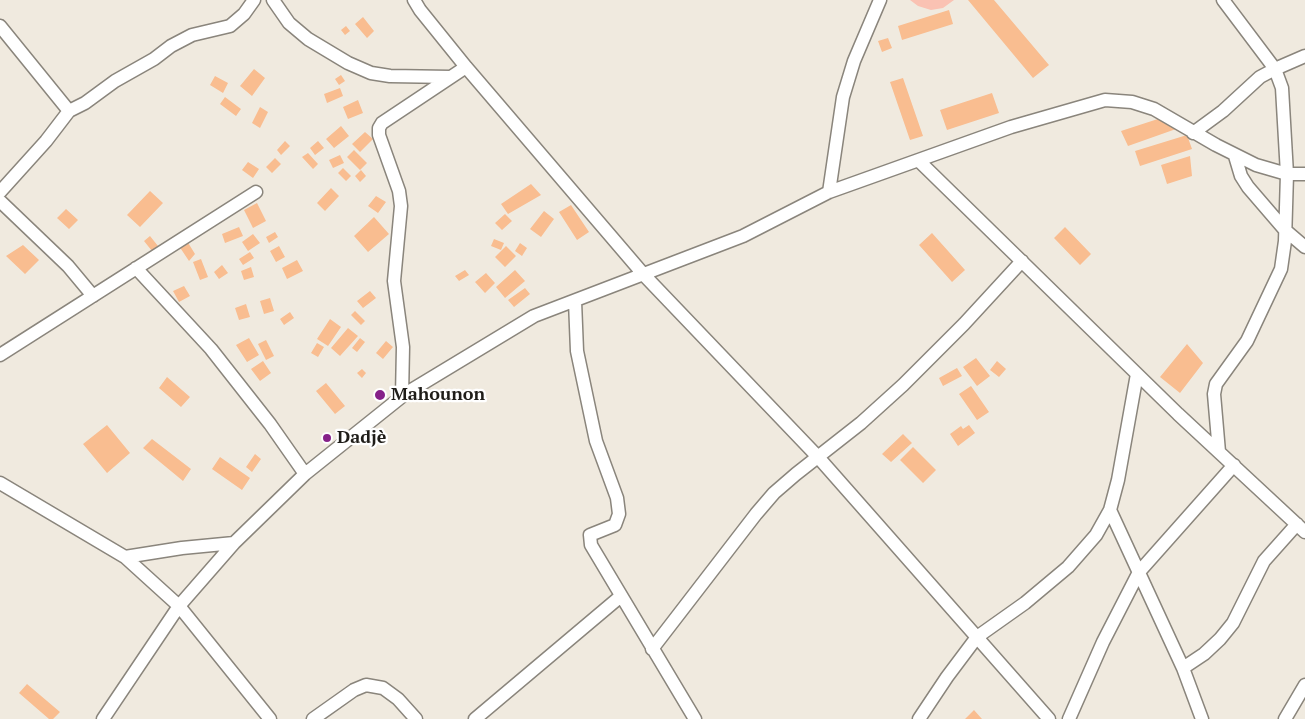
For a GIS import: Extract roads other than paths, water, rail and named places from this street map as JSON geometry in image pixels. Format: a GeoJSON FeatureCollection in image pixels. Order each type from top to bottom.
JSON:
{"type":"FeatureCollection","features":[{"type":"Feature","properties":{"kind":"street"},"geometry":{"type":"LineString","coordinates":[[0,192],[46,141],[69,111],[85,103],[115,81],[154,59],[171,46],[192,35],[230,26],[244,14],[254,0]]}},
{"type":"Feature","properties":{"kind":"street"},"geometry":{"type":"LineString","coordinates":[[273,0],[290,23],[308,38],[348,63],[371,73],[390,76],[451,77]]}},
{"type":"Feature","properties":{"kind":"street"},"geometry":{"type":"LineString","coordinates":[[414,0],[466,67],[644,275],[818,457],[1049,719]]}},
{"type":"Feature","properties":{"kind":"street"},"geometry":{"type":"LineString","coordinates":[[829,192],[843,97],[854,61],[880,0]]}},
{"type":"Feature","properties":{"kind":"street"},"geometry":{"type":"LineString","coordinates":[[1219,452],[1214,394],[1216,384],[1247,341],[1277,280],[1284,256],[1287,174],[1282,88],[1274,69],[1223,0]]}},
{"type":"Feature","properties":{"kind":"street"},"geometry":{"type":"LineString","coordinates":[[0,26],[69,111]]}},
{"type":"Feature","properties":{"kind":"street"},"geometry":{"type":"LineString","coordinates":[[1193,133],[1223,111],[1260,77],[1305,56]]}},
{"type":"Feature","properties":{"kind":"street"},"geometry":{"type":"LineString","coordinates":[[402,396],[403,347],[394,281],[401,206],[399,190],[379,135],[379,128],[382,123],[466,67]]}},
{"type":"Feature","properties":{"kind":"street"},"geometry":{"type":"LineString","coordinates":[[103,719],[179,606],[234,543],[305,474],[402,396],[534,316],[743,236],[829,192],[1011,127],[1105,100],[1132,102],[1154,109],[1193,133],[1256,165],[1287,174],[1305,174]]}},
{"type":"Feature","properties":{"kind":"street"},"geometry":{"type":"LineString","coordinates":[[1235,156],[1241,176],[1248,188],[1285,230],[1305,247]]}},
{"type":"Feature","properties":{"kind":"street"},"geometry":{"type":"LineString","coordinates":[[919,161],[1137,374],[1301,528],[1264,560],[1233,623],[1220,639],[1204,654],[1183,668]]}},
{"type":"Feature","properties":{"kind":"street"},"geometry":{"type":"LineString","coordinates":[[0,356],[256,192]]}},
{"type":"Feature","properties":{"kind":"street"},"geometry":{"type":"LineString","coordinates":[[0,201],[68,266],[93,296]]}},
{"type":"Feature","properties":{"kind":"street"},"geometry":{"type":"LineString","coordinates":[[652,649],[774,493],[861,423],[903,385],[964,324],[1022,261]]}},
{"type":"Feature","properties":{"kind":"street"},"geometry":{"type":"LineString","coordinates":[[136,268],[211,348],[270,424],[305,474]]}},
{"type":"Feature","properties":{"kind":"street"},"geometry":{"type":"LineString","coordinates":[[574,301],[577,351],[596,441],[617,498],[619,514],[615,525],[590,535],[591,545],[695,719]]}},
{"type":"Feature","properties":{"kind":"street"},"geometry":{"type":"LineString","coordinates":[[919,719],[977,637],[1025,603],[1068,566],[1096,535],[1110,510],[1118,480],[1137,374]]}},
{"type":"Feature","properties":{"kind":"street"},"geometry":{"type":"LineString","coordinates":[[1069,719],[1103,642],[1139,572],[1234,465]]}},
{"type":"Feature","properties":{"kind":"street"},"geometry":{"type":"LineString","coordinates":[[0,483],[125,557],[179,606],[270,719]]}},
{"type":"Feature","properties":{"kind":"street"},"geometry":{"type":"LineString","coordinates":[[1110,510],[1183,668],[1202,719]]}},
{"type":"Feature","properties":{"kind":"street"},"geometry":{"type":"LineString","coordinates":[[125,557],[182,548],[234,543]]}},
{"type":"Feature","properties":{"kind":"street"},"geometry":{"type":"LineString","coordinates":[[475,719],[621,596]]}},
{"type":"Feature","properties":{"kind":"street"},"geometry":{"type":"LineString","coordinates":[[313,719],[354,690],[366,685],[384,688],[398,698],[416,719]]}},
{"type":"Feature","properties":{"kind":"street"},"geometry":{"type":"LineString","coordinates":[[1285,719],[1305,685]]}},
{"type":"Feature","properties":{"kind":"place","name":"Mahounon"},"geometry":{"type":"Point","coordinates":[380,395]}},
{"type":"Feature","properties":{"kind":"place","name":"Dadjè"},"geometry":{"type":"Point","coordinates":[327,438]}}]}
